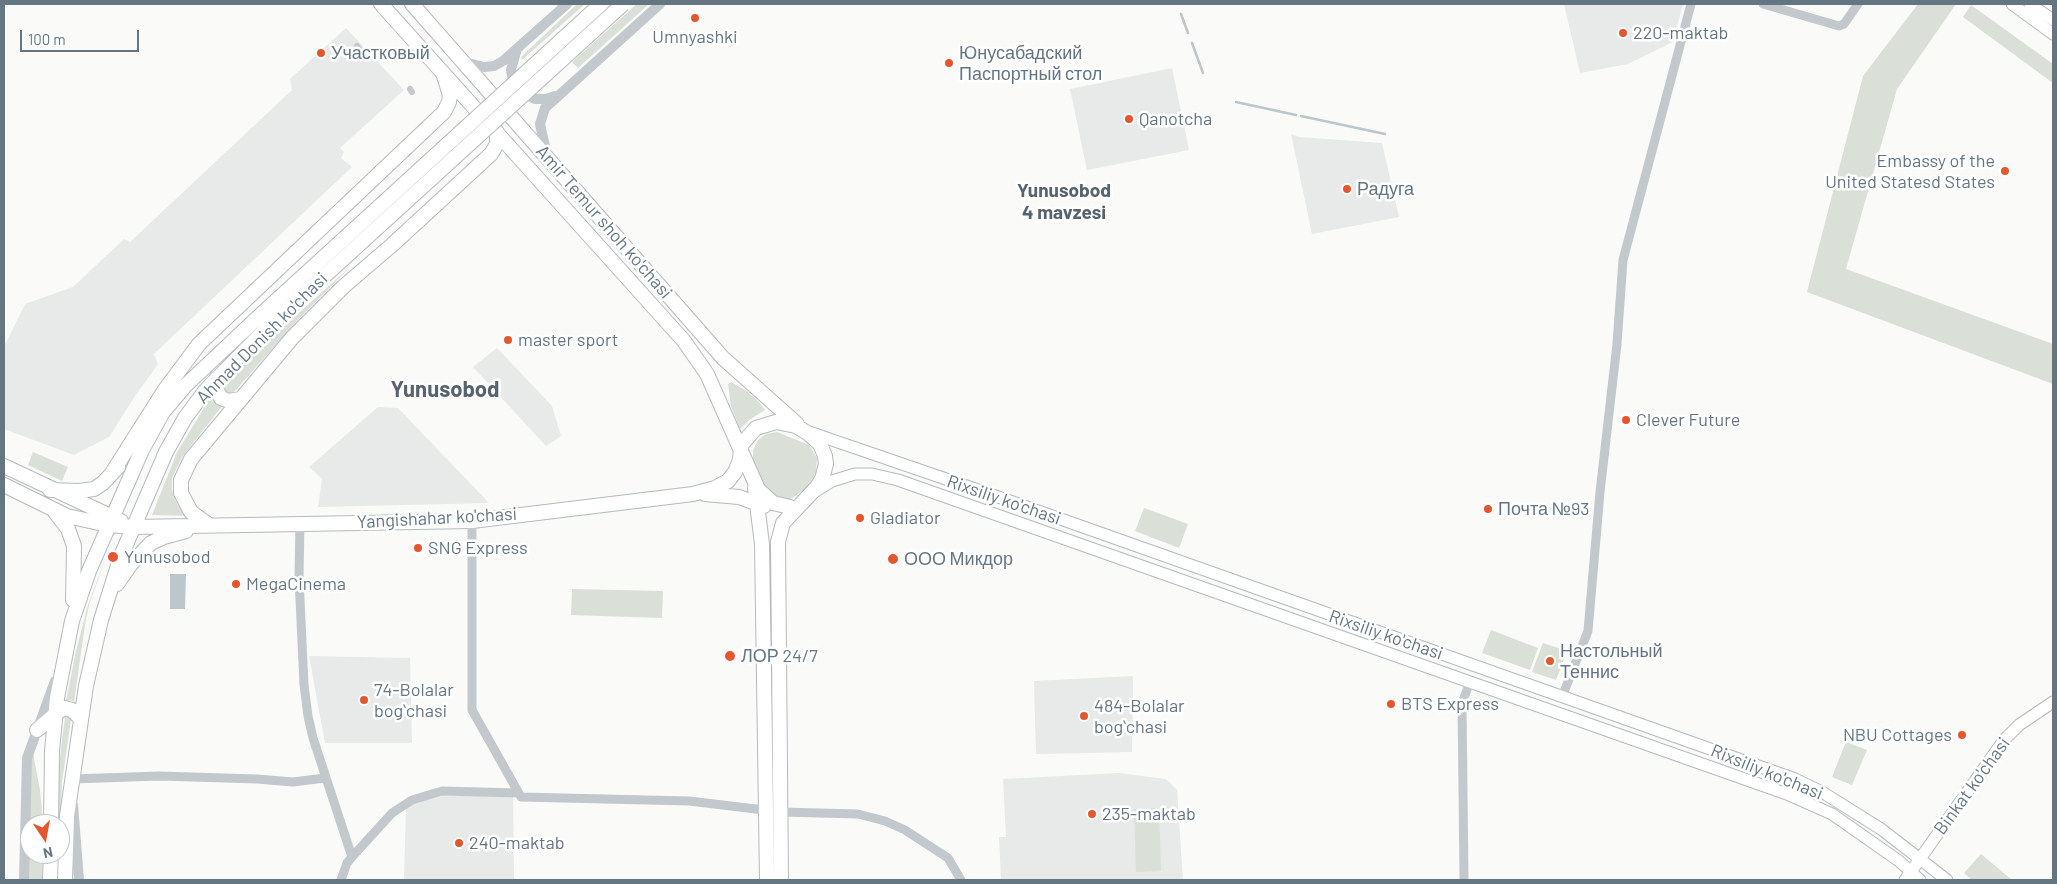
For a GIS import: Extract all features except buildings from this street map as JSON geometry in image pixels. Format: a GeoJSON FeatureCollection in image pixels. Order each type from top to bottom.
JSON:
{"type":"FeatureCollection","features":[{"type":"Feature","properties":{"kind":"main road","name":"Amir Temur shoh ko'chasi"},"geometry":{"type":"LineString","coordinates":[[381,4],[684,341],[707,374],[754,482],[761,493],[771,502],[780,506],[790,507]]}},
{"type":"Feature","properties":{"kind":"main road","name":"Amir Temur shoh ko'chasi"},"geometry":{"type":"LineString","coordinates":[[412,4],[723,358],[820,444],[826,460],[822,479],[811,495],[785,520],[780,530],[778,542],[780,880]]}},
{"type":"Feature","properties":{"kind":"main road","name":"Ahmad Donish ko'chasi"},"geometry":{"type":"LineString","coordinates":[[51,814],[52,751],[64,656],[72,621],[89,572],[110,521],[142,450],[163,412],[185,386],[254,321],[601,4]]}},
{"type":"Feature","properties":{"kind":"main road","name":"Ahmad Donish ko'chasi"},"geometry":{"type":"LineString","coordinates":[[65,880],[65,837],[72,779],[80,718],[95,640],[121,556],[179,428],[198,400],[216,379],[264,331],[623,4]]}},
{"type":"Feature","properties":{"kind":"main road"},"geometry":{"type":"LineString","coordinates":[[2012,4],[2053,34]]}},
{"type":"Feature","properties":{"kind":"main road"},"geometry":{"type":"LineString","coordinates":[[2030,4],[2053,20]]}},
{"type":"Feature","properties":{"kind":"main road"},"geometry":{"type":"LineString","coordinates":[[112,473],[164,390],[199,344],[217,325],[376,179],[444,112],[448,106],[450,95],[441,69]]}},
{"type":"Feature","properties":{"kind":"main road"},"geometry":{"type":"LineString","coordinates":[[209,525],[196,517],[187,506],[181,493],[181,480],[191,459],[292,338],[343,287],[392,245],[491,154],[497,144],[497,132]]}},
{"type":"Feature","properties":{"kind":"main road"},"geometry":{"type":"LineString","coordinates":[[586,232],[598,232],[603,226],[602,220]]}},
{"type":"Feature","properties":{"kind":"main road"},"geometry":{"type":"LineString","coordinates":[[50,490],[91,490],[99,486],[163,412],[199,344]]}},
{"type":"Feature","properties":{"kind":"main road"},"geometry":{"type":"LineString","coordinates":[[216,379],[216,389],[221,398],[229,401],[240,399]]}},
{"type":"Feature","properties":{"kind":"main road","name":"Amir Temur shoh ko'chasi"},"geometry":{"type":"LineString","coordinates":[[740,450],[749,434],[763,424],[786,423],[805,431]]}},
{"type":"Feature","properties":{"kind":"main road","name":"Rixsiliy ko'chasi"},"geometry":{"type":"LineString","coordinates":[[805,431],[1782,774],[1822,792],[1851,809],[1920,858],[1946,880]]}},
{"type":"Feature","properties":{"kind":"main road","name":"Yangishahar ko'chasi"},"geometry":{"type":"LineString","coordinates":[[209,525],[472,520],[693,494],[715,488],[730,478],[737,469],[740,450]]}},
{"type":"Feature","properties":{"kind":"main road"},"geometry":{"type":"LineString","coordinates":[[4,466],[110,521]]}},
{"type":"Feature","properties":{"kind":"main road","name":"Rixsiliy ko'chasi"},"geometry":{"type":"LineString","coordinates":[[811,495],[826,484],[843,476],[866,473],[893,479],[954,500],[1776,790],[1832,814],[1908,875],[1921,880]]}},
{"type":"Feature","properties":{"kind":"main road","name":"Amir Temur shoh ko'chasi"},"geometry":{"type":"LineString","coordinates":[[754,482],[762,544],[768,880]]}},
{"type":"Feature","properties":{"kind":"main road"},"geometry":{"type":"LineString","coordinates":[[954,500],[953,491],[960,484]]}},
{"type":"Feature","properties":{"kind":"main road"},"geometry":{"type":"LineString","coordinates":[[4,486],[53,510],[80,520],[110,521],[133,526],[209,525]]}},
{"type":"Feature","properties":{"kind":"main road","name":"Yangishahar ko'chasi"},"geometry":{"type":"LineString","coordinates":[[693,494],[739,497],[758,504]]}},
{"type":"Feature","properties":{"kind":"main road"},"geometry":{"type":"LineString","coordinates":[[758,504],[776,508],[790,507],[811,495]]}},
{"type":"Feature","properties":{"kind":"main road"},"geometry":{"type":"LineString","coordinates":[[53,510],[68,529],[74,546],[75,576],[72,621]]}},
{"type":"Feature","properties":{"kind":"main road"},"geometry":{"type":"LineString","coordinates":[[107,600],[131,564],[151,543],[170,535],[209,525]]}},
{"type":"Feature","properties":{"kind":"main road"},"geometry":{"type":"LineString","coordinates":[[1416,663],[1421,647]]}},
{"type":"Feature","properties":{"kind":"main road","name":"Binkat ko'chasi"},"geometry":{"type":"LineString","coordinates":[[1908,875],[2007,736],[2019,725],[2053,702]]}},
{"type":"Feature","properties":{"kind":"main road"},"geometry":{"type":"LineString","coordinates":[[37,730],[61,710],[69,708],[76,712],[80,718]]}},
{"type":"Feature","properties":{"kind":"main road"},"geometry":{"type":"LineString","coordinates":[[1776,790],[1782,789],[1785,785],[1785,779],[1782,774]]}},
{"type":"Feature","properties":{"kind":"main road"},"geometry":{"type":"LineString","coordinates":[[1920,858],[1921,880]]}},
{"type":"Feature","properties":{"kind":"main road"},"geometry":{"type":"LineString","coordinates":[[50,880],[51,864]]}},
{"type":"Feature","properties":{"kind":"street"},"geometry":{"type":"LineString","coordinates":[[463,62],[478,66],[494,66],[503,61],[567,4]]}},
{"type":"Feature","properties":{"kind":"street"},"geometry":{"type":"LineString","coordinates":[[547,156],[540,124],[545,108],[660,4]]}},
{"type":"Feature","properties":{"kind":"street"},"geometry":{"type":"LineString","coordinates":[[1562,697],[1588,631],[1600,492],[1617,344],[1623,260],[1691,4]]}},
{"type":"Feature","properties":{"kind":"street"},"geometry":{"type":"LineString","coordinates":[[1763,4],[1840,26],[1844,24],[1858,4]]}},
{"type":"Feature","properties":{"kind":"street"},"geometry":{"type":"LineString","coordinates":[[356,55],[361,52],[357,46]]}},
{"type":"Feature","properties":{"kind":"street"},"geometry":{"type":"LineString","coordinates":[[517,50],[512,59],[511,70],[513,81],[518,91],[528,97],[541,99],[552,98],[561,92]]}},
{"type":"Feature","properties":{"kind":"street"},"geometry":{"type":"LineString","coordinates":[[472,520],[472,710],[521,797],[689,801],[781,812],[858,814],[885,821],[905,830],[948,858],[962,880]]}},
{"type":"Feature","properties":{"kind":"street"},"geometry":{"type":"LineString","coordinates":[[300,523],[299,578],[305,692],[313,738],[352,857]]}},
{"type":"Feature","properties":{"kind":"street","name":"Ahmad Donish ko'chasi"},"geometry":{"type":"LineString","coordinates":[[24,880],[27,758],[64,656]]}},
{"type":"Feature","properties":{"kind":"street"},"geometry":{"type":"LineString","coordinates":[[1464,880],[1462,703],[1470,682]]}},
{"type":"Feature","properties":{"kind":"street"},"geometry":{"type":"LineString","coordinates":[[72,779],[150,776],[293,782],[325,778]]}},
{"type":"Feature","properties":{"kind":"street","name":"Ahmad Donish ko'chasi"},"geometry":{"type":"LineString","coordinates":[[72,779],[79,880]]}},
{"type":"Feature","properties":{"kind":"street"},"geometry":{"type":"LineString","coordinates":[[340,880],[347,863],[392,813],[418,797],[442,791],[519,793]]}},
{"type":"Feature","properties":{"kind":"shaded area"},"geometry":{"type":"Polygon","coordinates":[[[577,4],[585,4],[522,60],[521,57],[577,4]]]}},
{"type":"Feature","properties":{"kind":"shaded area"},"geometry":{"type":"Polygon","coordinates":[[[637,4],[649,4],[578,68],[572,62],[637,4]]]}},
{"type":"Feature","properties":{"kind":"shaded area","name":"220-maktab"},"geometry":{"type":"Polygon","coordinates":[[[1564,4],[1683,4],[1673,42],[1628,64],[1580,73],[1564,4]]]}},
{"type":"Feature","properties":{"kind":"shaded area"},"geometry":{"type":"Polygon","coordinates":[[[1918,4],[1956,4],[1897,89],[1846,269],[2053,344],[2053,384],[1807,292],[1863,76],[1918,4]]]}},
{"type":"Feature","properties":{"kind":"shaded area"},"geometry":{"type":"Polygon","coordinates":[[[1971,5],[2053,64],[2053,83],[1963,17],[1971,5]]]}},
{"type":"Feature","properties":{"kind":"shaded area"},"geometry":{"type":"Polygon","coordinates":[[[346,28],[404,90],[340,148],[344,152],[341,158],[352,167],[154,354],[158,364],[109,437],[74,455],[4,429],[4,347],[25,304],[73,287],[124,239],[130,242],[292,90],[290,79],[346,28]]]}},
{"type":"Feature","properties":{"kind":"shaded area","name":"Qanotcha"},"geometry":{"type":"Polygon","coordinates":[[[1172,68],[1189,150],[1087,170],[1070,89],[1172,68]]]}},
{"type":"Feature","properties":{"kind":"shaded area","name":"Радуга"},"geometry":{"type":"Polygon","coordinates":[[[1291,134],[1299,137],[1382,143],[1399,217],[1312,234],[1291,134]]]}},
{"type":"Feature","properties":{"kind":"shaded area"},"geometry":{"type":"Polygon","coordinates":[[[350,267],[295,323],[233,393],[225,392],[225,387],[254,353],[350,267]]]}},
{"type":"Feature","properties":{"kind":"shaded area"},"geometry":{"type":"Polygon","coordinates":[[[497,348],[552,406],[561,436],[546,446],[473,367],[497,348]]]}},
{"type":"Feature","properties":{"kind":"shaded area"},"geometry":{"type":"Polygon","coordinates":[[[731,382],[748,392],[765,410],[749,420],[740,429],[731,406],[728,384],[731,382]]]}},
{"type":"Feature","properties":{"kind":"shaded area"},"geometry":{"type":"Polygon","coordinates":[[[212,395],[223,405],[182,457],[172,478],[172,490],[175,500],[181,510],[189,516],[152,515],[177,452],[212,395]]]}},
{"type":"Feature","properties":{"kind":"shaded area"},"geometry":{"type":"Polygon","coordinates":[[[378,407],[398,408],[489,503],[318,507],[322,479],[309,467],[378,407]]]}},
{"type":"Feature","properties":{"kind":"shaded area"},"geometry":{"type":"Polygon","coordinates":[[[777,432],[809,445],[817,458],[816,472],[811,482],[804,490],[789,500],[781,501],[766,491],[753,459],[753,450],[758,440],[766,434],[777,432]]]}},
{"type":"Feature","properties":{"kind":"shaded area"},"geometry":{"type":"Polygon","coordinates":[[[33,452],[68,467],[62,481],[28,465],[33,452]]]}},
{"type":"Feature","properties":{"kind":"shaded area"},"geometry":{"type":"Polygon","coordinates":[[[1144,508],[1188,524],[1179,548],[1135,531],[1144,508]]]}},
{"type":"Feature","properties":{"kind":"shaded area"},"geometry":{"type":"Polygon","coordinates":[[[109,549],[89,605],[74,702],[71,700],[66,701],[88,605],[109,549]]]}},
{"type":"Feature","properties":{"kind":"shaded area"},"geometry":{"type":"Polygon","coordinates":[[[170,574],[186,574],[185,609],[170,609],[170,574]]]}},
{"type":"Feature","properties":{"kind":"shaded area"},"geometry":{"type":"Polygon","coordinates":[[[572,589],[663,591],[662,618],[571,615],[572,589]]]}},
{"type":"Feature","properties":{"kind":"shaded area"},"geometry":{"type":"Polygon","coordinates":[[[1491,630],[1538,648],[1530,670],[1482,653],[1491,630]]]}},
{"type":"Feature","properties":{"kind":"shaded area","name":"Настольный Теннис"},"geometry":{"type":"Polygon","coordinates":[[[1543,643],[1567,651],[1556,680],[1532,672],[1543,643]]]}},
{"type":"Feature","properties":{"kind":"shaded area","name":"74-Bolalar bogʻchasi"},"geometry":{"type":"Polygon","coordinates":[[[309,656],[410,658],[412,743],[325,743],[309,656]]]}},
{"type":"Feature","properties":{"kind":"shaded area","name":"484-Bolalar bogʻchasi"},"geometry":{"type":"Polygon","coordinates":[[[1133,676],[1132,752],[1036,754],[1034,681],[1133,676]]]}},
{"type":"Feature","properties":{"kind":"shaded area"},"geometry":{"type":"Polygon","coordinates":[[[68,715],[71,719],[62,782],[61,814],[57,814],[58,775],[65,717],[68,715]]]}},
{"type":"Feature","properties":{"kind":"shaded area"},"geometry":{"type":"Polygon","coordinates":[[[1846,742],[1867,750],[1852,785],[1832,777],[1846,742]]]}},
{"type":"Feature","properties":{"kind":"shaded area"},"geometry":{"type":"Polygon","coordinates":[[[33,753],[42,814],[30,814],[31,762],[33,753]]]}},
{"type":"Feature","properties":{"kind":"shaded area","name":"235-maktab"},"geometry":{"type":"Polygon","coordinates":[[[1119,773],[1166,779],[1177,790],[1183,880],[1001,880],[999,837],[1006,837],[1003,779],[1119,773]]]}},
{"type":"Feature","properties":{"kind":"shaded area","name":"240-maktab"},"geometry":{"type":"Polygon","coordinates":[[[513,795],[514,880],[404,880],[406,805],[442,796],[513,795]]]}},
{"type":"Feature","properties":{"kind":"shaded area"},"geometry":{"type":"Polygon","coordinates":[[[1159,808],[1161,871],[1136,872],[1134,809],[1159,808]]]}},
{"type":"Feature","properties":{"kind":"shaded area"},"geometry":{"type":"Polygon","coordinates":[[[1981,854],[2012,880],[1972,880],[1964,873],[1981,854]]]}},
{"type":"Feature","properties":{"kind":"shaded area"},"geometry":{"type":"Polygon","coordinates":[[[28,864],[43,864],[42,880],[28,880],[28,864]]]}},
{"type":"Feature","properties":{"kind":"waterway"},"geometry":{"type":"LineString","coordinates":[[1181,14],[1188,33]]}},
{"type":"Feature","properties":{"kind":"waterway"},"geometry":{"type":"LineString","coordinates":[[1192,43],[1203,73]]}},
{"type":"Feature","properties":{"kind":"waterway"},"geometry":{"type":"LineString","coordinates":[[1236,102],[1296,115]]}},
{"type":"Feature","properties":{"kind":"waterway"},"geometry":{"type":"LineString","coordinates":[[1301,116],[1385,134]]}},
{"type":"Feature","properties":{"kind":"place","name":"Umnyashki"},"geometry":{"type":"Point","coordinates":[695,18]}},
{"type":"Feature","properties":{"kind":"place","name":"220-maktab"},"geometry":{"type":"Point","coordinates":[1623,33]}},
{"type":"Feature","properties":{"kind":"place","name":"Участковый"},"geometry":{"type":"Point","coordinates":[321,53]}},
{"type":"Feature","properties":{"kind":"place","name":"Юнусабадский Паспортный стол"},"geometry":{"type":"Point","coordinates":[949,63]}},
{"type":"Feature","properties":{"kind":"place","name":"Qanotcha"},"geometry":{"type":"Point","coordinates":[1129,119]}},
{"type":"Feature","properties":{"kind":"place","name":"Embassy of the United Statesd States"},"geometry":{"type":"Point","coordinates":[2005,171]}},
{"type":"Feature","properties":{"kind":"place","name":"Радуга"},"geometry":{"type":"Point","coordinates":[1347,189]}},
{"type":"Feature","properties":{"kind":"place","name":"master sport"},"geometry":{"type":"Point","coordinates":[508,340]}},
{"type":"Feature","properties":{"kind":"place","name":"Clever Future"},"geometry":{"type":"Point","coordinates":[1626,420]}},
{"type":"Feature","properties":{"kind":"place","name":"Почта №93"},"geometry":{"type":"Point","coordinates":[1488,509]}},
{"type":"Feature","properties":{"kind":"place","name":"Gladiator"},"geometry":{"type":"Point","coordinates":[860,518]}},
{"type":"Feature","properties":{"kind":"place","name":"SNG Express"},"geometry":{"type":"Point","coordinates":[418,548]}},
{"type":"Feature","properties":{"kind":"place","name":"Yunusobod"},"geometry":{"type":"Point","coordinates":[113,557]}},
{"type":"Feature","properties":{"kind":"place","name":"ООО Микдор"},"geometry":{"type":"Point","coordinates":[893,559]}},
{"type":"Feature","properties":{"kind":"place","name":"MegaCinema"},"geometry":{"type":"Point","coordinates":[236,584]}},
{"type":"Feature","properties":{"kind":"place","name":"ЛОР 24/7"},"geometry":{"type":"Point","coordinates":[730,656]}},
{"type":"Feature","properties":{"kind":"place","name":"Настольный Теннис"},"geometry":{"type":"Point","coordinates":[1550,661]}},
{"type":"Feature","properties":{"kind":"place","name":"74-Bolalar bogʻchasi"},"geometry":{"type":"Point","coordinates":[364,700]}},
{"type":"Feature","properties":{"kind":"place","name":"BTS Express"},"geometry":{"type":"Point","coordinates":[1391,704]}},
{"type":"Feature","properties":{"kind":"place","name":"484-Bolalar bogʻchasi"},"geometry":{"type":"Point","coordinates":[1084,716]}},
{"type":"Feature","properties":{"kind":"place","name":"NBU Cottages"},"geometry":{"type":"Point","coordinates":[1962,735]}},
{"type":"Feature","properties":{"kind":"place","name":"235-maktab"},"geometry":{"type":"Point","coordinates":[1092,814]}},
{"type":"Feature","properties":{"kind":"place","name":"240-maktab"},"geometry":{"type":"Point","coordinates":[459,843]}},
{"type":"Feature","properties":{"kind":"district","name":"Yunusobod 4 mavzesi"},"geometry":{"type":"Point","coordinates":[1064,202]}},
{"type":"Feature","properties":{"kind":"district","name":"Yunusobod"},"geometry":{"type":"Point","coordinates":[445,390]}}]}
